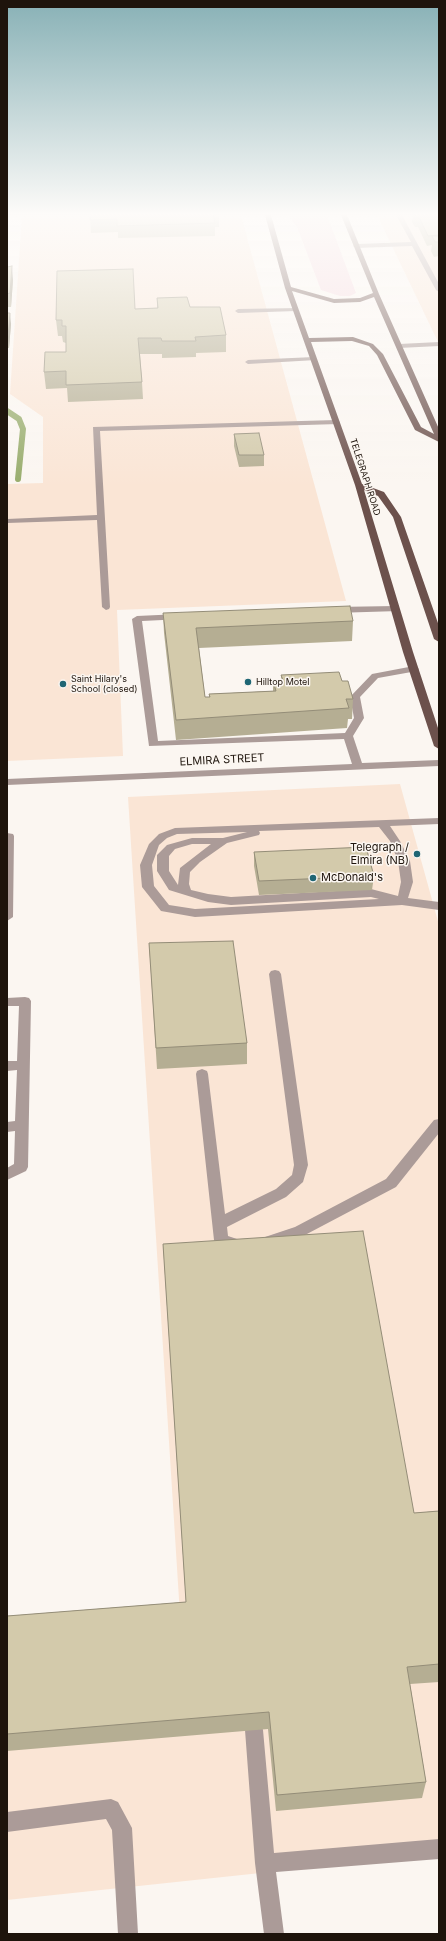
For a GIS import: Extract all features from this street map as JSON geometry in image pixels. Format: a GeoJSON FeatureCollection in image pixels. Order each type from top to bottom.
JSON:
{"type":"FeatureCollection","features":[{"type":"Feature","properties":{"kind":"main road","name":"TELEGRAPH ROAD"},"geometry":{"type":"LineString","coordinates":[[295,306],[359,485],[414,669],[439,746]]}},
{"type":"Feature","properties":{"kind":"main road"},"geometry":{"type":"LineString","coordinates":[[381,306],[439,437]]}},
{"type":"Feature","properties":{"kind":"main road"},"geometry":{"type":"LineString","coordinates":[[307,340],[353,339],[371,345],[380,354],[418,428],[439,440]]}},
{"type":"Feature","properties":{"kind":"main road"},"geometry":{"type":"LineString","coordinates":[[359,485],[381,494],[397,517],[439,639]]}},
{"type":"Feature","properties":{"kind":"street"},"geometry":{"type":"LineString","coordinates":[[238,311],[296,309]]}},
{"type":"Feature","properties":{"kind":"street"},"geometry":{"type":"LineString","coordinates":[[399,346],[439,344]]}},
{"type":"Feature","properties":{"kind":"street"},"geometry":{"type":"LineString","coordinates":[[248,362],[314,359]]}},
{"type":"Feature","properties":{"kind":"street"},"geometry":{"type":"LineString","coordinates":[[106,607],[96,429],[336,422]]}},
{"type":"Feature","properties":{"kind":"street"},"geometry":{"type":"LineString","coordinates":[[7,521],[101,518]]}},
{"type":"Feature","properties":{"kind":"street"},"geometry":{"type":"LineString","coordinates":[[323,611],[396,609]]}},
{"type":"Feature","properties":{"kind":"street"},"geometry":{"type":"LineString","coordinates":[[191,617],[136,619],[153,744],[348,736]]}},
{"type":"Feature","properties":{"kind":"street"},"geometry":{"type":"LineString","coordinates":[[358,766],[348,736],[358,718],[355,697],[375,676],[414,669]]}},
{"type":"Feature","properties":{"kind":"street","name":"ELMIRA STREET"},"geometry":{"type":"LineString","coordinates":[[7,782],[439,763]]}},
{"type":"Feature","properties":{"kind":"street"},"geometry":{"type":"LineString","coordinates":[[402,901],[196,913],[165,908],[148,887],[146,865],[154,844],[163,836],[175,831],[439,821]]}},
{"type":"Feature","properties":{"kind":"street"},"geometry":{"type":"LineString","coordinates":[[383,824],[395,841],[404,861],[407,882],[402,901]]}},
{"type":"Feature","properties":{"kind":"street"},"geometry":{"type":"LineString","coordinates":[[284,827],[223,841],[192,841],[171,848],[163,855],[163,871],[173,888],[208,898],[231,901],[371,893],[402,901],[439,906]]}},
{"type":"Feature","properties":{"kind":"street"},"geometry":{"type":"LineString","coordinates":[[7,836],[9,836],[7,917]]}},
{"type":"Feature","properties":{"kind":"street"},"geometry":{"type":"LineString","coordinates":[[186,892],[183,884],[184,871],[196,860],[223,841]]}},
{"type":"Feature","properties":{"kind":"street"},"geometry":{"type":"LineString","coordinates":[[219,1224],[280,1193],[298,1178],[301,1165],[276,974]]}},
{"type":"Feature","properties":{"kind":"street"},"geometry":{"type":"LineString","coordinates":[[7,1002],[25,1001],[23,1065],[14,1127],[21,1167],[7,1175]]}},
{"type":"Feature","properties":{"kind":"street"},"geometry":{"type":"LineString","coordinates":[[7,1066],[23,1065]]}},
{"type":"Feature","properties":{"kind":"street"},"geometry":{"type":"LineString","coordinates":[[202,1074],[221,1240],[245,1247],[300,1232],[391,1183],[439,1124]]}},
{"type":"Feature","properties":{"kind":"street"},"geometry":{"type":"LineString","coordinates":[[254,1730],[265,1862],[274,1934]]}},
{"type":"Feature","properties":{"kind":"street"},"geometry":{"type":"LineString","coordinates":[[7,1822],[90,1810],[111,1809],[122,1828],[128,1934]]}},
{"type":"Feature","properties":{"kind":"street"},"geometry":{"type":"LineString","coordinates":[[265,1862],[439,1849]]}},
{"type":"Feature","properties":{"kind":"shaded area"},"geometry":{"type":"Polygon","coordinates":[[[16,306],[266,306],[346,601],[117,610],[123,756],[7,761],[7,484],[43,483],[43,417],[10,394],[16,306]]]}},
{"type":"Feature","properties":{"kind":"shaded area"},"geometry":{"type":"Polygon","coordinates":[[[421,306],[439,306],[439,344],[421,306]]]}},
{"type":"Feature","properties":{"kind":"shaded area"},"geometry":{"type":"Polygon","coordinates":[[[400,784],[439,925],[439,1854],[7,1900],[7,1630],[180,1615],[128,797],[400,784]]]}},
{"type":"Feature","properties":{"kind":"building"},"geometry":{"type":"Polygon","coordinates":[[[56,306],[135,306],[135,309],[158,308],[158,306],[220,307],[226,335],[195,337],[196,341],[162,341],[161,338],[138,338],[142,382],[66,385],[66,371],[44,372],[45,352],[66,352],[66,326],[62,326],[62,320],[56,320],[56,306]]]}},
{"type":"Feature","properties":{"kind":"building"},"geometry":{"type":"Polygon","coordinates":[[[7,313],[10,313],[8,337],[7,337],[7,313]]]}},
{"type":"Feature","properties":{"kind":"building"},"geometry":{"type":"Polygon","coordinates":[[[259,433],[264,455],[239,455],[234,434],[259,433]]]}},
{"type":"Feature","properties":{"kind":"building"},"geometry":{"type":"Polygon","coordinates":[[[350,606],[353,621],[196,628],[205,697],[210,697],[209,694],[276,691],[273,681],[283,680],[281,675],[339,672],[342,681],[348,681],[353,699],[346,699],[349,708],[176,720],[163,613],[350,606]]]}},
{"type":"Feature","properties":{"kind":"building"},"geometry":{"type":"Polygon","coordinates":[[[366,847],[374,876],[259,881],[254,852],[366,847]]]}},
{"type":"Feature","properties":{"kind":"building"},"geometry":{"type":"Polygon","coordinates":[[[233,941],[247,1043],[156,1048],[149,943],[233,941]]]}},
{"type":"Feature","properties":{"kind":"building"},"geometry":{"type":"Polygon","coordinates":[[[363,1231],[414,1513],[439,1511],[439,1664],[407,1667],[426,1782],[277,1795],[269,1712],[7,1734],[7,1616],[186,1602],[163,1244],[363,1231]]]}},
{"type":"Feature","properties":{"kind":"waterway"},"geometry":{"type":"LineString","coordinates":[[7,411],[19,419],[23,429],[18,479]]}},
{"type":"Feature","properties":{"kind":"place","name":"Hilltop Motel"},"geometry":{"type":"Point","coordinates":[248,682]}},
{"type":"Feature","properties":{"kind":"place","name":"Saint Hilary's School (closed)"},"geometry":{"type":"Point","coordinates":[63,684]}},
{"type":"Feature","properties":{"kind":"place","name":"Telegraph / Elmira (NB)"},"geometry":{"type":"Point","coordinates":[417,854]}},
{"type":"Feature","properties":{"kind":"place","name":"McDonald's"},"geometry":{"type":"Point","coordinates":[313,878]}}]}
